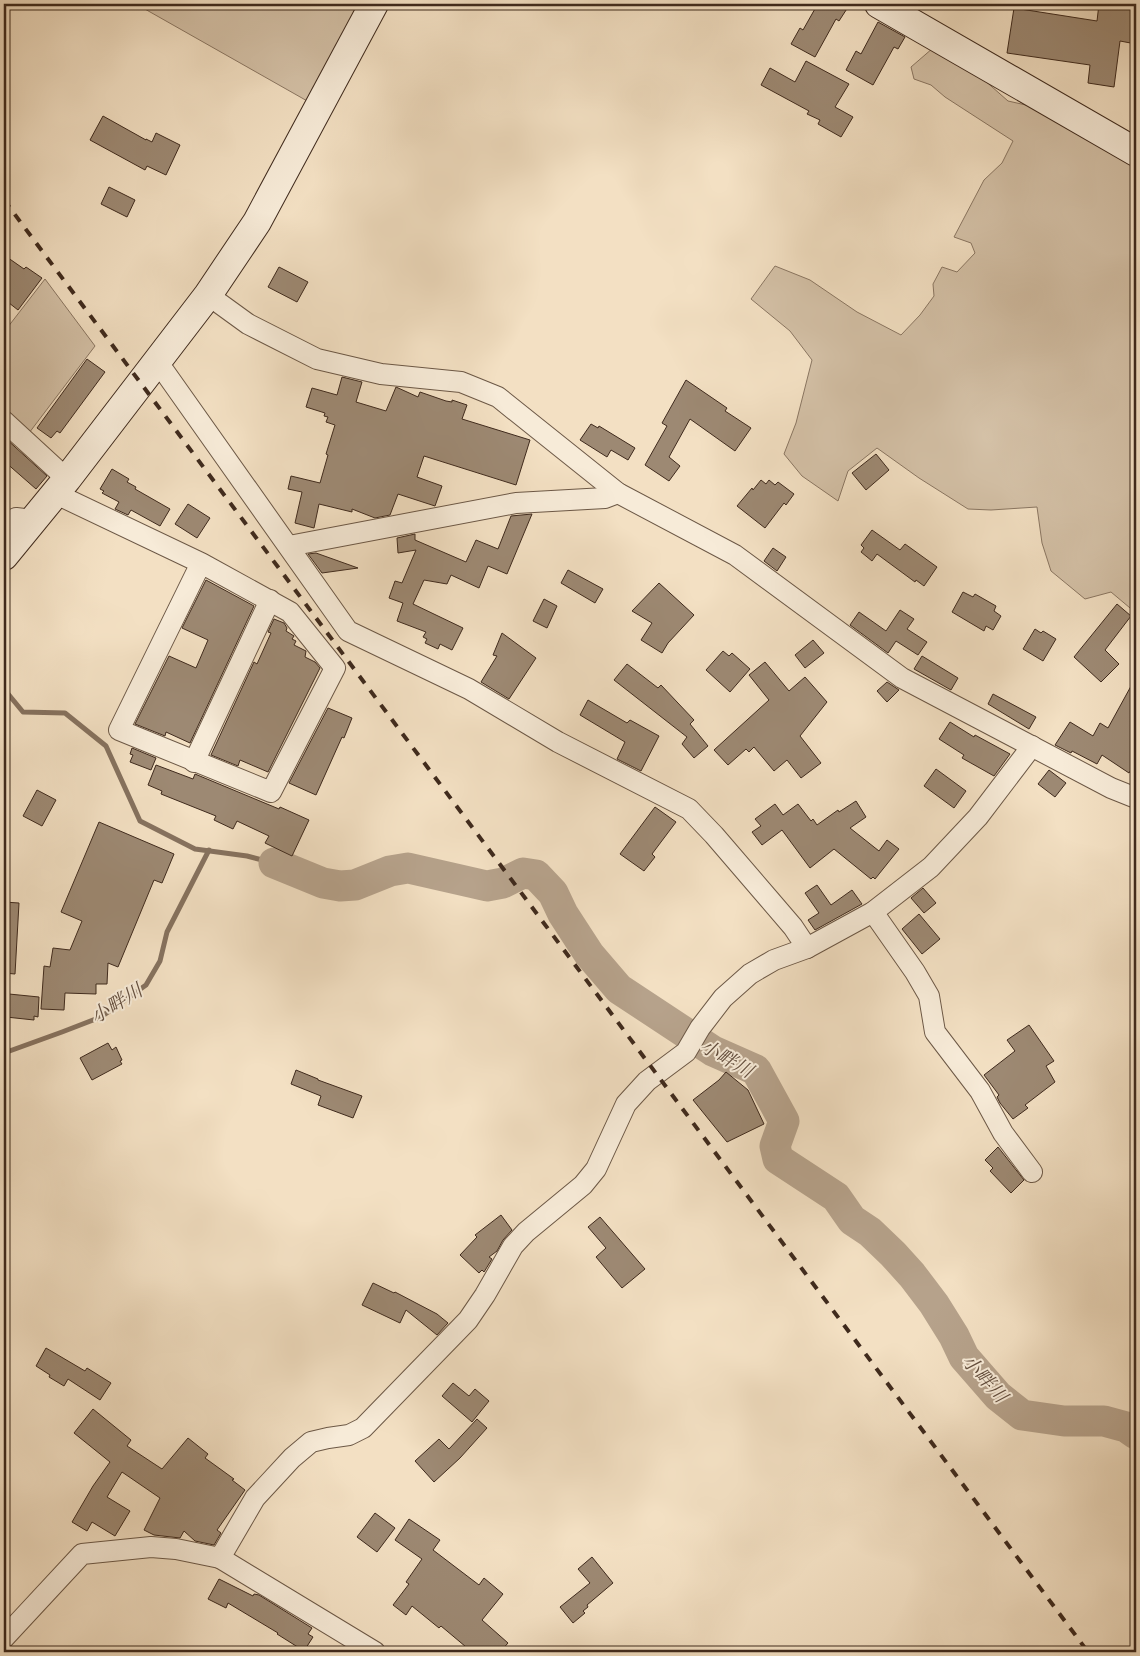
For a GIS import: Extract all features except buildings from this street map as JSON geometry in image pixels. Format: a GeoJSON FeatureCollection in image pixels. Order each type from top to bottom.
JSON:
{"type":"FeatureCollection","features":[{"type":"Feature","properties":{"kind":"street"},"geometry":{"type":"LineString","coordinates":[[4,556],[61,486],[208,295],[257,222],[374,4]]}},
{"type":"Feature","properties":{"kind":"street"},"geometry":{"type":"LineString","coordinates":[[879,4],[1136,152]]}},
{"type":"Feature","properties":{"kind":"street"},"geometry":{"type":"LineString","coordinates":[[208,295],[248,324],[317,359],[381,374],[461,382],[498,396],[618,493],[735,556],[902,678],[1111,788],[1136,798]]}},
{"type":"Feature","properties":{"kind":"street"},"geometry":{"type":"LineString","coordinates":[[157,361],[348,631],[469,689],[558,742],[689,809],[714,835],[793,927],[807,948]]}},
{"type":"Feature","properties":{"kind":"street"},"geometry":{"type":"LineString","coordinates":[[4,421],[61,486],[290,612],[335,668],[271,792],[119,730],[200,563]]}},
{"type":"Feature","properties":{"kind":"street"},"geometry":{"type":"LineString","coordinates":[[289,546],[516,503],[605,498],[618,493]]}},
{"type":"Feature","properties":{"kind":"street"},"geometry":{"type":"LineString","coordinates":[[4,524],[16,518],[34,520]]}},
{"type":"Feature","properties":{"kind":"street"},"geometry":{"type":"LineString","coordinates":[[194,762],[270,600]]}},
{"type":"Feature","properties":{"kind":"street"},"geometry":{"type":"LineString","coordinates":[[220,1558],[255,1498],[292,1458],[311,1442],[349,1435],[363,1428],[468,1320],[485,1295],[513,1246],[526,1232],[583,1185],[596,1169],[604,1154],[626,1104],[647,1081],[686,1052],[700,1028],[723,998],[750,974],[774,960],[807,948],[873,912],[931,867],[978,817],[1032,746]]}},
{"type":"Feature","properties":{"kind":"street"},"geometry":{"type":"LineString","coordinates":[[873,912],[915,972],[928,996],[935,1032],[980,1091],[1003,1133],[1032,1172]]}},
{"type":"Feature","properties":{"kind":"street"},"geometry":{"type":"LineString","coordinates":[[4,1638],[82,1554],[151,1547],[176,1549],[220,1558],[375,1652]]}},
{"type":"Feature","properties":{"kind":"shaded area"},"geometry":{"type":"Polygon","coordinates":[[[136,4],[360,4],[309,102],[136,4]]]}},
{"type":"Feature","properties":{"kind":"shaded area"},"geometry":{"type":"Polygon","coordinates":[[[933,48],[974,71],[1008,101],[1048,110],[1136,161],[1136,613],[1111,592],[1085,599],[1051,571],[1042,543],[1037,507],[991,510],[968,509],[919,478],[877,448],[848,471],[838,501],[802,476],[784,454],[796,423],[812,360],[790,331],[751,299],[775,266],[810,280],[857,312],[901,335],[920,315],[934,296],[933,284],[942,267],[957,272],[975,253],[971,243],[954,237],[984,180],[1002,163],[1013,141],[945,97],[931,85],[914,79],[911,67],[933,48]]]}},
{"type":"Feature","properties":{"kind":"shaded area"},"geometry":{"type":"Polygon","coordinates":[[[45,279],[95,346],[29,433],[4,410],[4,332],[45,279]]]}},
{"type":"Feature","properties":{"kind":"waterway"},"geometry":{"type":"LineString","coordinates":[[4,689],[23,712],[65,713],[106,746],[140,821],[195,849],[247,856],[274,863]]}},
{"type":"Feature","properties":{"kind":"waterway","name":"小畔川"},"geometry":{"type":"LineString","coordinates":[[4,1053],[101,1017],[146,985],[160,961],[167,932],[209,850]]}},
{"type":"Feature","properties":{"kind":"waterway","name":"小畔川"},"geometry":{"type":"LineString","coordinates":[[274,863],[323,883],[340,886],[355,885],[390,871],[408,868],[487,886],[503,883],[523,873],[536,875],[553,893],[563,914],[589,954],[619,989],[713,1051],[756,1070],[784,1121],[775,1146],[778,1159],[836,1197],[852,1220],[870,1232],[893,1254],[934,1304],[954,1336],[964,1357],[998,1396],[1022,1415],[1064,1421],[1104,1421],[1126,1427],[1136,1434]]}},
{"type":"Feature","properties":{"kind":"railway"},"geometry":{"type":"LineString","coordinates":[[4,200],[1088,1652]]}}]}
